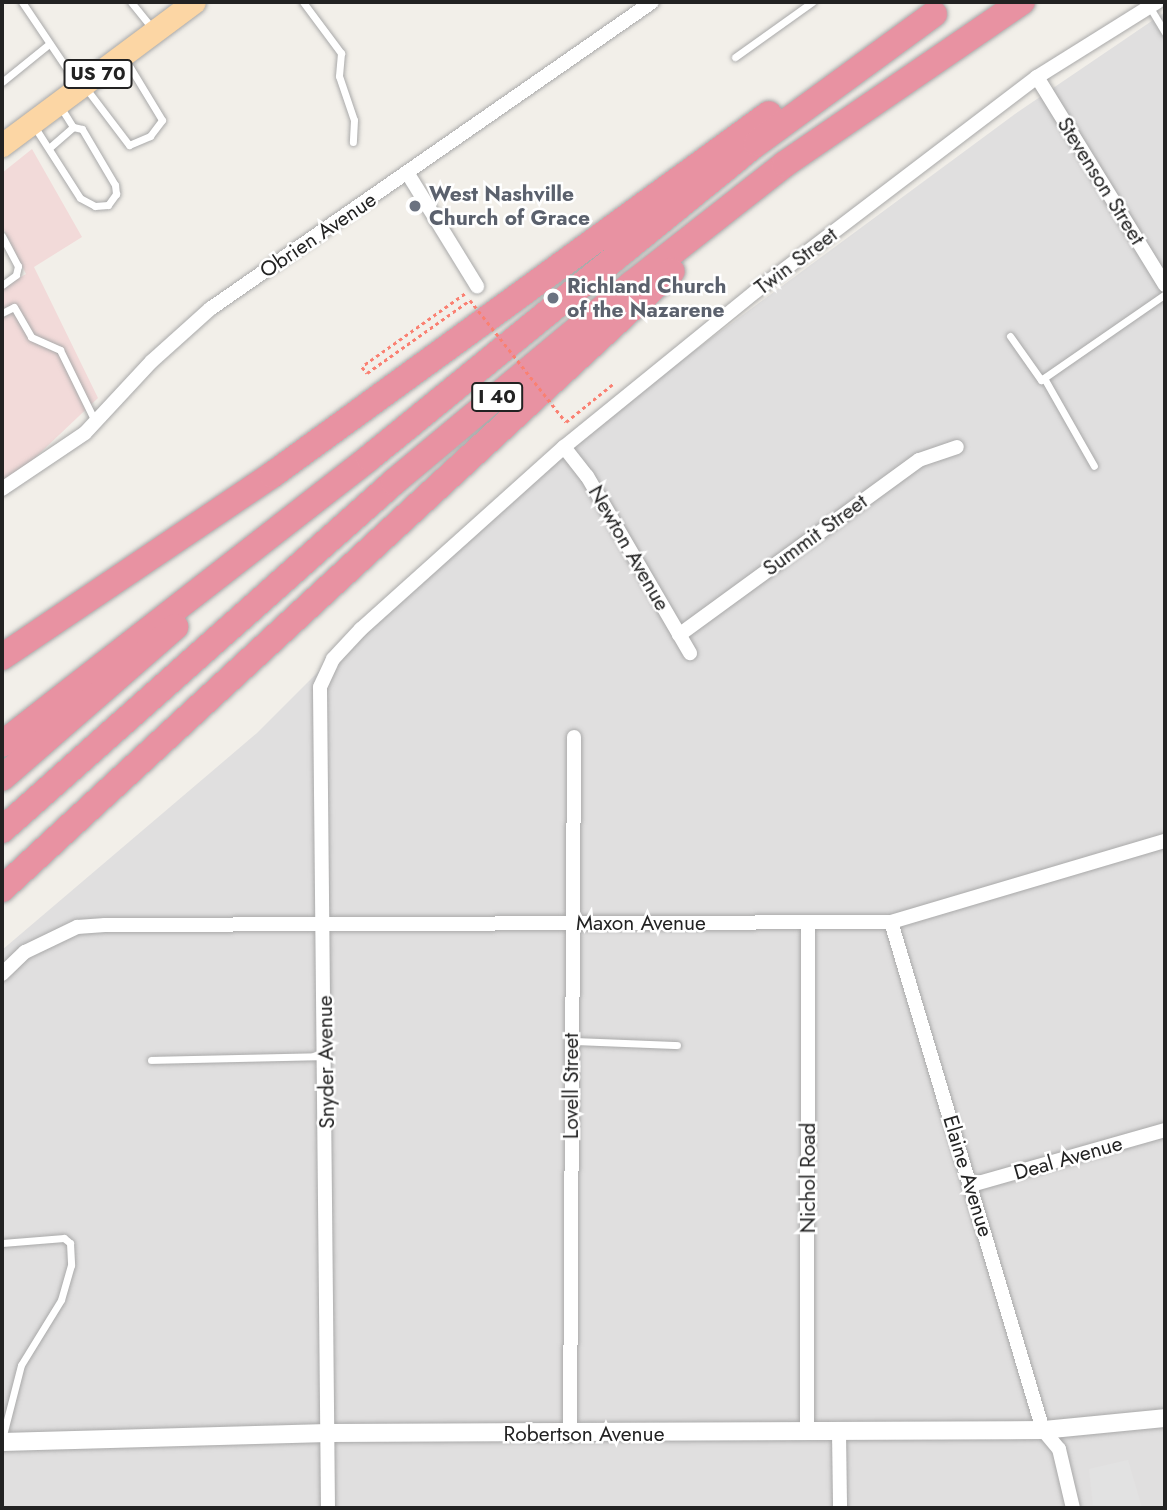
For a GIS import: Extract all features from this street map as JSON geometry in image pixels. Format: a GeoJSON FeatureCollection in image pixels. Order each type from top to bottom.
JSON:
{"type":"FeatureCollection","features":[{"type":"Feature","properties":{"kind":"highway","name":"I 40"},"geometry":{"type":"LineString","coordinates":[[2,830],[394,482],[757,186],[1022,2]]}},
{"type":"Feature","properties":{"kind":"highway","name":"I 40"},"geometry":{"type":"LineString","coordinates":[[2,778],[369,458],[757,143],[944,8]]}},
{"type":"Feature","properties":{"kind":"highway"},"geometry":{"type":"LineString","coordinates":[[2,657],[272,475],[750,126],[944,8]]}},
{"type":"Feature","properties":{"kind":"highway"},"geometry":{"type":"LineString","coordinates":[[2,889],[620,321],[757,186]]}},
{"type":"Feature","properties":{"kind":"highway"},"geometry":{"type":"LineString","coordinates":[[2,744],[369,458]]}},
{"type":"Feature","properties":{"kind":"main road","name":"US 70"},"geometry":{"type":"LineString","coordinates":[[2,145],[194,2]]}},
{"type":"Feature","properties":{"kind":"street","name":"Obrien Avenue"},"geometry":{"type":"LineString","coordinates":[[2,489],[25,478],[95,421],[152,361],[210,309],[652,2]]}},
{"type":"Feature","properties":{"kind":"street","name":"Twin Street"},"geometry":{"type":"LineString","coordinates":[[361,629],[564,447],[756,291],[1037,76],[1153,4]]}},
{"type":"Feature","properties":{"kind":"street","name":"Stevenson Street"},"geometry":{"type":"LineString","coordinates":[[1037,76],[1165,285]]}},
{"type":"Feature","properties":{"kind":"street"},"geometry":{"type":"LineString","coordinates":[[408,174],[477,286]]}},
{"type":"Feature","properties":{"kind":"street","name":"Newton Avenue"},"geometry":{"type":"LineString","coordinates":[[564,447],[587,476],[690,653]]}},
{"type":"Feature","properties":{"kind":"street","name":"Summit Street"},"geometry":{"type":"LineString","coordinates":[[679,635],[919,460],[957,447]]}},
{"type":"Feature","properties":{"kind":"street","name":"Snyder Avenue"},"geometry":{"type":"LineString","coordinates":[[328,1508],[326,1056],[320,687],[333,659],[361,629]]}},
{"type":"Feature","properties":{"kind":"street","name":"Lovell Street"},"geometry":{"type":"LineString","coordinates":[[570,1435],[569,923],[574,737]]}},
{"type":"Feature","properties":{"kind":"street","name":"Maxon Avenue"},"geometry":{"type":"LineString","coordinates":[[2,974],[25,952],[67,932],[105,925],[324,922],[891,922],[1165,841]]}},
{"type":"Feature","properties":{"kind":"street","name":"Nichol Road"},"geometry":{"type":"LineString","coordinates":[[807,1433],[808,922]]}},
{"type":"Feature","properties":{"kind":"street","name":"Elaine Avenue"},"geometry":{"type":"LineString","coordinates":[[891,922],[1043,1430],[1059,1450],[1073,1508]]}},
{"type":"Feature","properties":{"kind":"street","name":"Deal Avenue"},"geometry":{"type":"LineString","coordinates":[[971,1185],[1165,1130]]}},
{"type":"Feature","properties":{"kind":"street","name":"Robertson Avenue"},"geometry":{"type":"LineString","coordinates":[[2,1440],[328,1433],[570,1435],[1043,1430],[1165,1419]]}},
{"type":"Feature","properties":{"kind":"street"},"geometry":{"type":"LineString","coordinates":[[839,1432],[840,1508]]}},
{"type":"Feature","properties":{"kind":"lane"},"geometry":{"type":"LineString","coordinates":[[22,2],[49,44],[130,145],[150,135],[162,120],[123,55]]}},
{"type":"Feature","properties":{"kind":"lane"},"geometry":{"type":"LineString","coordinates":[[131,2],[155,31]]}},
{"type":"Feature","properties":{"kind":"lane"},"geometry":{"type":"LineString","coordinates":[[303,2],[341,53],[339,76],[354,120],[353,142]]}},
{"type":"Feature","properties":{"kind":"lane"},"geometry":{"type":"LineString","coordinates":[[735,58],[800,5],[812,2]]}},
{"type":"Feature","properties":{"kind":"lane"},"geometry":{"type":"LineString","coordinates":[[1153,4],[1165,33]]}},
{"type":"Feature","properties":{"kind":"lane"},"geometry":{"type":"LineString","coordinates":[[2,82],[49,44]]}},
{"type":"Feature","properties":{"kind":"lane"},"geometry":{"type":"LineString","coordinates":[[32,123],[80,198],[95,206],[108,205],[116,194],[115,185],[82,129],[73,127],[58,103]]}},
{"type":"Feature","properties":{"kind":"lane"},"geometry":{"type":"LineString","coordinates":[[49,148],[73,127]]}},
{"type":"Feature","properties":{"kind":"lane"},"geometry":{"type":"LineString","coordinates":[[2,236],[18,266],[16,275],[2,285]]}},
{"type":"Feature","properties":{"kind":"lane"},"geometry":{"type":"LineString","coordinates":[[1010,335],[1041,380],[1165,294]]}},
{"type":"Feature","properties":{"kind":"lane"},"geometry":{"type":"LineString","coordinates":[[2,313],[14,307],[31,337],[60,350],[95,421]]}},
{"type":"Feature","properties":{"kind":"lane"},"geometry":{"type":"LineString","coordinates":[[1044,378],[1094,466]]}},
{"type":"Feature","properties":{"kind":"lane"},"geometry":{"type":"LineString","coordinates":[[571,1041],[677,1045]]}},
{"type":"Feature","properties":{"kind":"lane"},"geometry":{"type":"LineString","coordinates":[[151,1060],[326,1056]]}},
{"type":"Feature","properties":{"kind":"lane"},"geometry":{"type":"LineString","coordinates":[[2,1243],[64,1238],[70,1243],[71,1265],[61,1300],[21,1365],[2,1440]]}},
{"type":"Feature","properties":{"kind":"path"},"geometry":{"type":"LineString","coordinates":[[477,286],[362,367],[367,373],[470,300],[566,422],[613,384]]}},
{"type":"Feature","properties":{"kind":"shaded area"},"geometry":{"type":"Polygon","coordinates":[[[1165,12],[1165,1508],[2,1508],[2,950],[257,733],[361,629],[564,447],[1015,114],[1165,12]]]}},
{"type":"Feature","properties":{"kind":"shaded area"},"geometry":{"type":"Polygon","coordinates":[[[32,149],[82,237],[34,267],[98,398],[20,472],[2,481],[2,288],[26,274],[2,226],[2,173],[32,149]]]}},
{"type":"Feature","properties":{"kind":"shaded area"},"geometry":{"type":"Polygon","coordinates":[[[1128,1460],[1142,1508],[1093,1505],[1089,1469],[1128,1460]]]}},
{"type":"Feature","properties":{"kind":"place","name":"West Nashville Church of Grace"},"geometry":{"type":"Point","coordinates":[415,206]}},
{"type":"Feature","properties":{"kind":"place","name":"Richland Church of the Nazarene"},"geometry":{"type":"Point","coordinates":[553,298]}}]}
